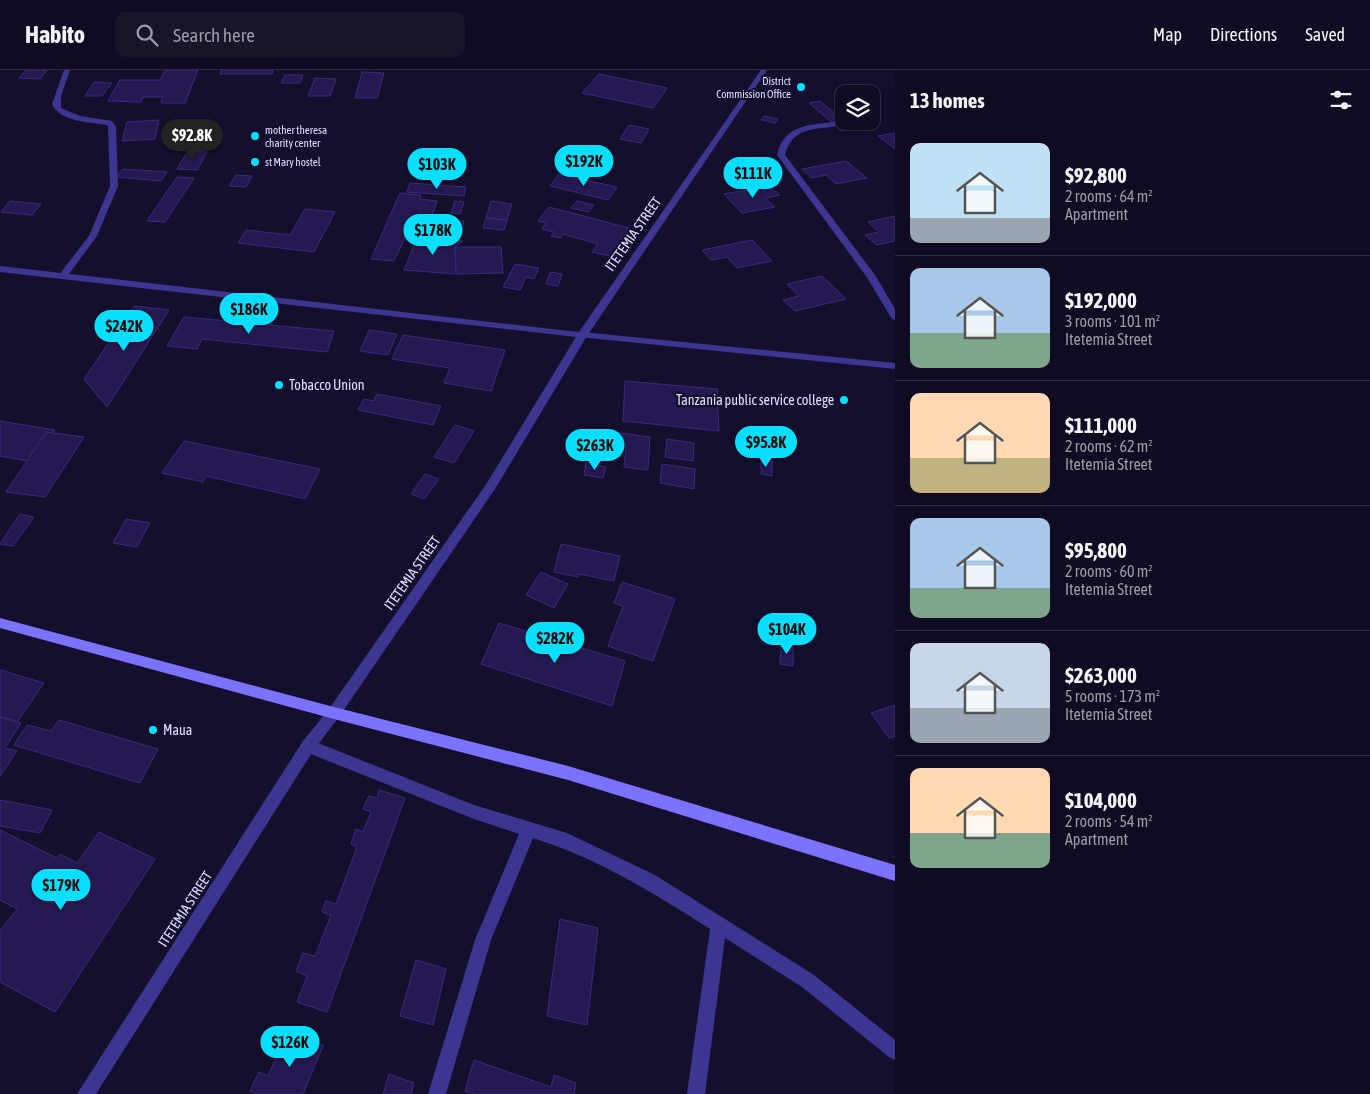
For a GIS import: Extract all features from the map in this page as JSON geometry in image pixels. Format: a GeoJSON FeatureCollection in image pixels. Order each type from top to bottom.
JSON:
{"type":"FeatureCollection","features":[{"type":"Feature","properties":{"kind":"main road"},"geometry":{"type":"LineString","coordinates":[[0,622],[334,713],[568,773],[895,873]]}},
{"type":"Feature","properties":{"kind":"street"},"geometry":{"type":"LineString","coordinates":[[63,276],[93,236],[114,186],[112,127],[108,124],[66,115],[58,109],[56,102],[67,70]]}},
{"type":"Feature","properties":{"kind":"street","name":"ITETEMIA STREET"},"geometry":{"type":"LineString","coordinates":[[86,1094],[308,746],[334,713],[491,486],[582,335],[764,70]]}},
{"type":"Feature","properties":{"kind":"street"},"geometry":{"type":"LineString","coordinates":[[834,124],[797,131],[787,138],[782,147],[781,155],[870,275],[895,317]]}},
{"type":"Feature","properties":{"kind":"street"},"geometry":{"type":"LineString","coordinates":[[0,269],[582,335],[895,366]]}},
{"type":"Feature","properties":{"kind":"street"},"geometry":{"type":"LineString","coordinates":[[308,746],[474,812],[567,841],[649,881],[808,981],[895,1051]]}},
{"type":"Feature","properties":{"kind":"street"},"geometry":{"type":"LineString","coordinates":[[437,1094],[483,940],[529,829]]}},
{"type":"Feature","properties":{"kind":"street"},"geometry":{"type":"LineString","coordinates":[[696,1094],[719,925]]}},
{"type":"Feature","properties":{"kind":"building"},"geometry":{"type":"Polygon","coordinates":[[[26,70],[47,70],[40,79],[19,78],[26,70]]]}},
{"type":"Feature","properties":{"kind":"building"},"geometry":{"type":"Polygon","coordinates":[[[165,70],[198,70],[185,103],[161,103],[163,97],[143,97],[141,102],[108,101],[120,80],[160,80],[165,70]]]}},
{"type":"Feature","properties":{"kind":"building"},"geometry":{"type":"Polygon","coordinates":[[[221,70],[273,70],[272,74],[220,74],[221,70]]]}},
{"type":"Feature","properties":{"kind":"building"},"geometry":{"type":"Polygon","coordinates":[[[362,72],[384,73],[377,98],[355,98],[362,72]]]}},
{"type":"Feature","properties":{"kind":"building"},"geometry":{"type":"Polygon","coordinates":[[[599,74],[667,88],[653,108],[582,93],[599,74]]]}},
{"type":"Feature","properties":{"kind":"building"},"geometry":{"type":"Polygon","coordinates":[[[285,75],[303,75],[300,83],[281,83],[285,75]]]}},
{"type":"Feature","properties":{"kind":"building"},"geometry":{"type":"Polygon","coordinates":[[[315,78],[336,79],[330,96],[308,96],[315,78]]]}},
{"type":"Feature","properties":{"kind":"building"},"geometry":{"type":"Polygon","coordinates":[[[94,82],[112,83],[102,96],[85,96],[94,82]]]}},
{"type":"Feature","properties":{"kind":"building"},"geometry":{"type":"Polygon","coordinates":[[[820,101],[835,113],[835,125],[809,103],[820,101]]]}},
{"type":"Feature","properties":{"kind":"building"},"geometry":{"type":"Polygon","coordinates":[[[764,116],[778,119],[775,123],[761,120],[764,116]]]}},
{"type":"Feature","properties":{"kind":"building"},"geometry":{"type":"Polygon","coordinates":[[[159,120],[155,139],[122,141],[127,122],[159,120]]]}},
{"type":"Feature","properties":{"kind":"building"},"geometry":{"type":"Polygon","coordinates":[[[629,125],[649,129],[641,143],[620,139],[629,125]]]}},
{"type":"Feature","properties":{"kind":"building"},"geometry":{"type":"Polygon","coordinates":[[[895,133],[895,149],[878,136],[895,133]]]}},
{"type":"Feature","properties":{"kind":"building"},"geometry":{"type":"Polygon","coordinates":[[[188,151],[207,152],[197,170],[177,169],[188,151]]]}},
{"type":"Feature","properties":{"kind":"building"},"geometry":{"type":"Polygon","coordinates":[[[846,161],[867,178],[836,184],[826,175],[812,178],[802,169],[846,161]]]}},
{"type":"Feature","properties":{"kind":"building"},"geometry":{"type":"Polygon","coordinates":[[[123,169],[167,172],[161,181],[116,177],[123,169]]]}},
{"type":"Feature","properties":{"kind":"building"},"geometry":{"type":"Polygon","coordinates":[[[559,174],[617,187],[608,200],[550,186],[559,174]]]}},
{"type":"Feature","properties":{"kind":"building"},"geometry":{"type":"Polygon","coordinates":[[[236,175],[252,176],[246,187],[229,186],[236,175]]]}},
{"type":"Feature","properties":{"kind":"building"},"geometry":{"type":"Polygon","coordinates":[[[177,177],[194,178],[165,222],[147,221],[177,177]]]}},
{"type":"Feature","properties":{"kind":"building"},"geometry":{"type":"Polygon","coordinates":[[[410,183],[466,187],[464,196],[407,192],[410,183]]]}},
{"type":"Feature","properties":{"kind":"building"},"geometry":{"type":"Polygon","coordinates":[[[770,186],[780,195],[765,198],[775,207],[742,213],[724,194],[770,186]]]}},
{"type":"Feature","properties":{"kind":"building"},"geometry":{"type":"Polygon","coordinates":[[[400,193],[421,195],[420,199],[437,201],[428,227],[411,225],[394,261],[371,259],[400,193]]]}},
{"type":"Feature","properties":{"kind":"building"},"geometry":{"type":"Polygon","coordinates":[[[10,201],[41,204],[32,215],[1,212],[10,201]]]}},
{"type":"Feature","properties":{"kind":"building"},"geometry":{"type":"Polygon","coordinates":[[[455,201],[464,202],[460,214],[451,213],[455,201]]]}},
{"type":"Feature","properties":{"kind":"building"},"geometry":{"type":"Polygon","coordinates":[[[491,201],[512,204],[507,220],[486,218],[491,201]]]}},
{"type":"Feature","properties":{"kind":"building"},"geometry":{"type":"Polygon","coordinates":[[[577,201],[594,205],[588,212],[571,208],[577,201]]]}},
{"type":"Feature","properties":{"kind":"building"},"geometry":{"type":"Polygon","coordinates":[[[549,207],[629,228],[610,256],[592,252],[598,244],[563,234],[560,238],[551,236],[554,232],[542,229],[546,223],[538,221],[549,207]]]}},
{"type":"Feature","properties":{"kind":"building"},"geometry":{"type":"Polygon","coordinates":[[[305,209],[335,212],[314,252],[238,243],[246,230],[290,235],[305,209]]]}},
{"type":"Feature","properties":{"kind":"building"},"geometry":{"type":"Polygon","coordinates":[[[895,216],[895,241],[877,245],[865,235],[879,232],[868,222],[895,216]]]}},
{"type":"Feature","properties":{"kind":"building"},"geometry":{"type":"Polygon","coordinates":[[[486,218],[507,220],[504,230],[483,228],[486,218]]]}},
{"type":"Feature","properties":{"kind":"building"},"geometry":{"type":"Polygon","coordinates":[[[452,221],[464,221],[461,236],[450,236],[452,221]]]}},
{"type":"Feature","properties":{"kind":"building"},"geometry":{"type":"Polygon","coordinates":[[[418,236],[463,241],[455,247],[456,274],[404,270],[418,236]]]}},
{"type":"Feature","properties":{"kind":"building"},"geometry":{"type":"Polygon","coordinates":[[[752,240],[772,261],[737,268],[727,257],[711,260],[702,250],[752,240]]]}},
{"type":"Feature","properties":{"kind":"building"},"geometry":{"type":"Polygon","coordinates":[[[455,247],[501,247],[503,273],[456,274],[455,247]]]}},
{"type":"Feature","properties":{"kind":"building"},"geometry":{"type":"Polygon","coordinates":[[[515,264],[539,268],[534,279],[526,277],[520,290],[503,287],[515,264]]]}},
{"type":"Feature","properties":{"kind":"building"},"geometry":{"type":"Polygon","coordinates":[[[550,272],[562,274],[558,286],[546,284],[550,272]]]}},
{"type":"Feature","properties":{"kind":"building"},"geometry":{"type":"Polygon","coordinates":[[[822,276],[846,299],[795,311],[783,300],[799,296],[787,284],[822,276]]]}},
{"type":"Feature","properties":{"kind":"building"},"geometry":{"type":"Polygon","coordinates":[[[134,306],[169,310],[107,407],[84,379],[134,306]]]}},
{"type":"Feature","properties":{"kind":"building"},"geometry":{"type":"Polygon","coordinates":[[[184,317],[334,331],[327,352],[202,339],[197,349],[167,346],[184,317]]]}},
{"type":"Feature","properties":{"kind":"building"},"geometry":{"type":"Polygon","coordinates":[[[369,330],[397,334],[388,355],[360,351],[369,330]]]}},
{"type":"Feature","properties":{"kind":"building"},"geometry":{"type":"Polygon","coordinates":[[[403,335],[505,350],[491,391],[444,383],[450,368],[392,359],[403,335]]]}},
{"type":"Feature","properties":{"kind":"building"},"geometry":{"type":"Polygon","coordinates":[[[625,381],[717,389],[719,431],[623,421],[625,381]]]}},
{"type":"Feature","properties":{"kind":"building"},"geometry":{"type":"Polygon","coordinates":[[[377,394],[441,406],[433,425],[358,410],[364,399],[374,401],[377,394]]]}},
{"type":"Feature","properties":{"kind":"building"},"geometry":{"type":"Polygon","coordinates":[[[0,421],[55,430],[33,462],[0,456],[0,421]]]}},
{"type":"Feature","properties":{"kind":"building"},"geometry":{"type":"Polygon","coordinates":[[[455,425],[474,431],[454,463],[434,457],[455,425]]]}},
{"type":"Feature","properties":{"kind":"building"},"geometry":{"type":"Polygon","coordinates":[[[606,431],[650,437],[648,470],[624,467],[626,446],[605,444],[606,431]]]}},
{"type":"Feature","properties":{"kind":"building"},"geometry":{"type":"Polygon","coordinates":[[[46,432],[84,437],[45,497],[6,492],[46,432]]]}},
{"type":"Feature","properties":{"kind":"building"},"geometry":{"type":"Polygon","coordinates":[[[667,439],[694,443],[693,461],[665,457],[667,439]]]}},
{"type":"Feature","properties":{"kind":"building"},"geometry":{"type":"Polygon","coordinates":[[[184,441],[320,469],[305,499],[206,476],[203,482],[162,473],[184,441]]]}},
{"type":"Feature","properties":{"kind":"building"},"geometry":{"type":"Polygon","coordinates":[[[761,459],[772,461],[772,476],[761,474],[761,459]]]}},
{"type":"Feature","properties":{"kind":"building"},"geometry":{"type":"Polygon","coordinates":[[[586,463],[606,467],[603,478],[584,475],[586,463]]]}},
{"type":"Feature","properties":{"kind":"building"},"geometry":{"type":"Polygon","coordinates":[[[662,464],[695,469],[694,489],[660,483],[662,464]]]}},
{"type":"Feature","properties":{"kind":"building"},"geometry":{"type":"Polygon","coordinates":[[[425,474],[439,479],[424,499],[411,494],[425,474]]]}},
{"type":"Feature","properties":{"kind":"building"},"geometry":{"type":"Polygon","coordinates":[[[20,514],[34,517],[13,546],[0,544],[20,514]]]}},
{"type":"Feature","properties":{"kind":"building"},"geometry":{"type":"Polygon","coordinates":[[[126,519],[150,523],[137,547],[113,543],[126,519]]]}},
{"type":"Feature","properties":{"kind":"building"},"geometry":{"type":"Polygon","coordinates":[[[561,544],[620,556],[614,581],[579,574],[578,577],[554,572],[561,544]]]}},
{"type":"Feature","properties":{"kind":"building"},"geometry":{"type":"Polygon","coordinates":[[[541,572],[568,584],[554,608],[526,595],[541,572]]]}},
{"type":"Feature","properties":{"kind":"building"},"geometry":{"type":"Polygon","coordinates":[[[622,582],[675,599],[653,661],[608,646],[623,606],[614,603],[622,582]]]}},
{"type":"Feature","properties":{"kind":"building"},"geometry":{"type":"Polygon","coordinates":[[[499,623],[625,661],[612,706],[481,664],[499,623]]]}},
{"type":"Feature","properties":{"kind":"building"},"geometry":{"type":"Polygon","coordinates":[[[781,644],[793,646],[793,666],[780,664],[781,644]]]}},
{"type":"Feature","properties":{"kind":"building"},"geometry":{"type":"Polygon","coordinates":[[[0,670],[44,683],[17,722],[0,717],[0,670]]]}},
{"type":"Feature","properties":{"kind":"building"},"geometry":{"type":"Polygon","coordinates":[[[895,705],[895,736],[889,738],[871,713],[895,705]]]}},
{"type":"Feature","properties":{"kind":"building"},"geometry":{"type":"Polygon","coordinates":[[[0,717],[21,723],[5,748],[17,751],[0,776],[0,717]]]}},
{"type":"Feature","properties":{"kind":"building"},"geometry":{"type":"Polygon","coordinates":[[[59,720],[158,749],[140,783],[14,745],[27,725],[51,731],[59,720]]]}},
{"type":"Feature","properties":{"kind":"building"},"geometry":{"type":"Polygon","coordinates":[[[379,790],[405,798],[327,1012],[297,1002],[307,976],[296,971],[303,953],[315,956],[331,915],[322,912],[326,901],[336,904],[357,847],[351,844],[356,829],[363,832],[371,812],[363,809],[369,796],[377,798],[379,790]]]}},
{"type":"Feature","properties":{"kind":"building"},"geometry":{"type":"Polygon","coordinates":[[[0,800],[52,810],[40,833],[0,826],[0,800]]]}},
{"type":"Feature","properties":{"kind":"building"},"geometry":{"type":"Polygon","coordinates":[[[0,830],[57,858],[60,854],[77,863],[99,832],[155,859],[55,1012],[0,982],[0,931],[17,909],[0,900],[0,830]]]}},
{"type":"Feature","properties":{"kind":"building"},"geometry":{"type":"Polygon","coordinates":[[[560,919],[598,928],[587,1025],[547,1016],[560,919]]]}},
{"type":"Feature","properties":{"kind":"building"},"geometry":{"type":"Polygon","coordinates":[[[416,960],[446,969],[433,1025],[400,1016],[416,960]]]}},
{"type":"Feature","properties":{"kind":"building"},"geometry":{"type":"Polygon","coordinates":[[[287,1031],[323,1046],[303,1094],[256,1094],[250,1091],[259,1072],[268,1076],[287,1031]]]}},
{"type":"Feature","properties":{"kind":"building"},"geometry":{"type":"Polygon","coordinates":[[[474,1060],[551,1087],[554,1075],[576,1083],[574,1094],[474,1094],[465,1091],[474,1060]]]}},
{"type":"Feature","properties":{"kind":"building"},"geometry":{"type":"Polygon","coordinates":[[[389,1074],[414,1083],[411,1094],[383,1094],[389,1074]]]}},
{"type":"Feature","properties":{"kind":"place","name":"District Commission Office"},"geometry":{"type":"Point","coordinates":[801,87]}},
{"type":"Feature","properties":{"kind":"place","name":"mother theresa charity center"},"geometry":{"type":"Point","coordinates":[255,136]}},
{"type":"Feature","properties":{"kind":"place","name":"st Mary hostel"},"geometry":{"type":"Point","coordinates":[255,162]}},
{"type":"Feature","properties":{"kind":"place","name":"Tobacco Union"},"geometry":{"type":"Point","coordinates":[279,385]}},
{"type":"Feature","properties":{"kind":"place","name":"Tanzania public service college"},"geometry":{"type":"Point","coordinates":[844,400]}},
{"type":"Feature","properties":{"kind":"place","name":"Maua"},"geometry":{"type":"Point","coordinates":[153,730]}}]}
